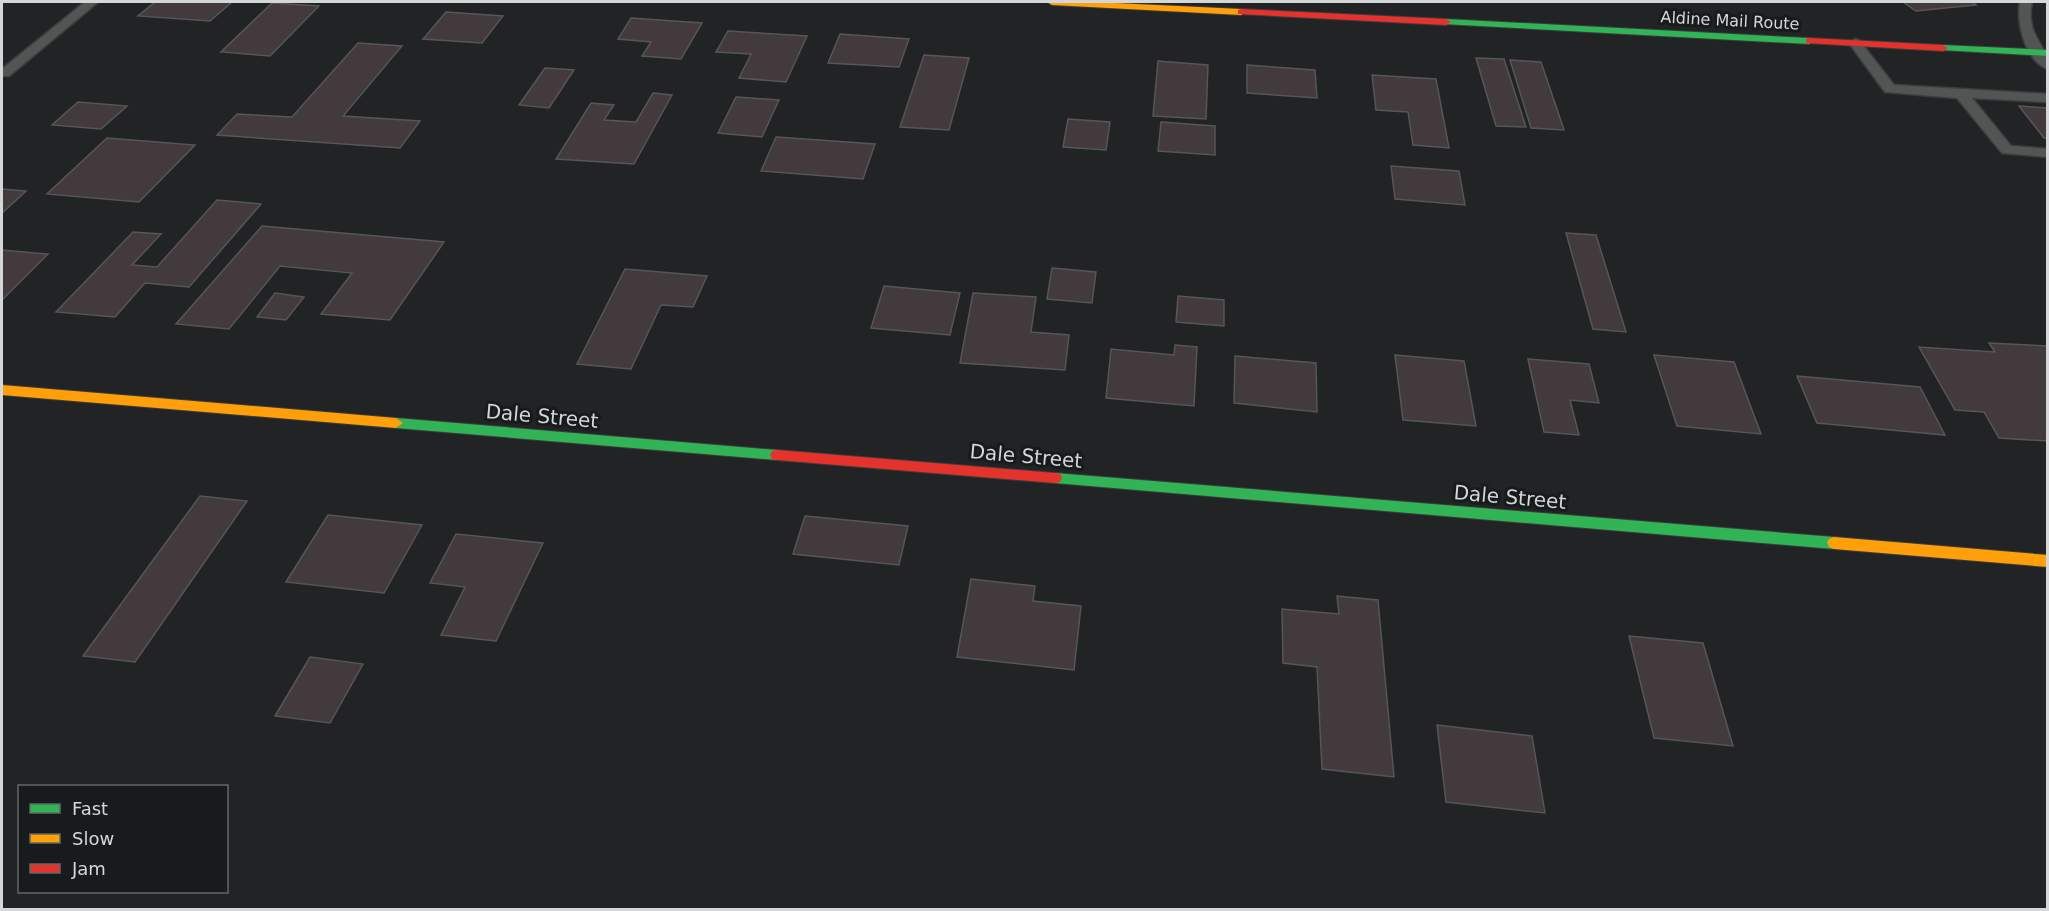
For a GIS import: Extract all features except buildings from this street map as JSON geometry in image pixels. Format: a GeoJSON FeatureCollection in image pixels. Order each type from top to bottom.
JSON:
{"type":"FeatureCollection","features":[{"type":"Feature","properties":{"kind":"street","name":"Aldine Mail Route"},"geometry":{"type":"LineString","coordinates":[[1052,2],[2042,53]]}},
{"type":"Feature","properties":{"kind":"street","name":"Dale Street"},"geometry":{"type":"LineString","coordinates":[[2,390],[2048,561]]}},
{"type":"Feature","properties":{"kind":"lane"},"geometry":{"type":"LineString","coordinates":[[4,73],[92,2]]}},
{"type":"Feature","properties":{"kind":"lane"},"geometry":{"type":"LineString","coordinates":[[2026,2],[2024,21],[2028,39],[2042,53],[2048,65]]}},
{"type":"Feature","properties":{"kind":"lane"},"geometry":{"type":"LineString","coordinates":[[1855,43],[1890,89],[2048,98]]}},
{"type":"Feature","properties":{"kind":"lane"},"geometry":{"type":"LineString","coordinates":[[1961,94],[2007,150],[2048,153]]}},
{"type":"Feature","properties":{"kind":"traffic: fast"},"geometry":{"type":"LineString","coordinates":[[1446,22],[1809,41]]}},
{"type":"Feature","properties":{"kind":"traffic: fast"},"geometry":{"type":"LineString","coordinates":[[1943,48],[2048,53]]}},
{"type":"Feature","properties":{"kind":"traffic: fast"},"geometry":{"type":"LineString","coordinates":[[396,423],[777,455]]}},
{"type":"Feature","properties":{"kind":"traffic: fast"},"geometry":{"type":"LineString","coordinates":[[1055,478],[1834,543]]}},
{"type":"Feature","properties":{"kind":"traffic: slow"},"geometry":{"type":"LineString","coordinates":[[1052,2],[1241,12]]}},
{"type":"Feature","properties":{"kind":"traffic: slow"},"geometry":{"type":"LineString","coordinates":[[2,390],[396,423]]}},
{"type":"Feature","properties":{"kind":"traffic: slow"},"geometry":{"type":"LineString","coordinates":[[1834,543],[2048,561]]}},
{"type":"Feature","properties":{"kind":"traffic: jam"},"geometry":{"type":"LineString","coordinates":[[1241,12],[1446,22]]}},
{"type":"Feature","properties":{"kind":"traffic: jam"},"geometry":{"type":"LineString","coordinates":[[1809,41],[1943,48]]}},
{"type":"Feature","properties":{"kind":"traffic: jam"},"geometry":{"type":"LineString","coordinates":[[777,455],[1055,478]]}}]}
